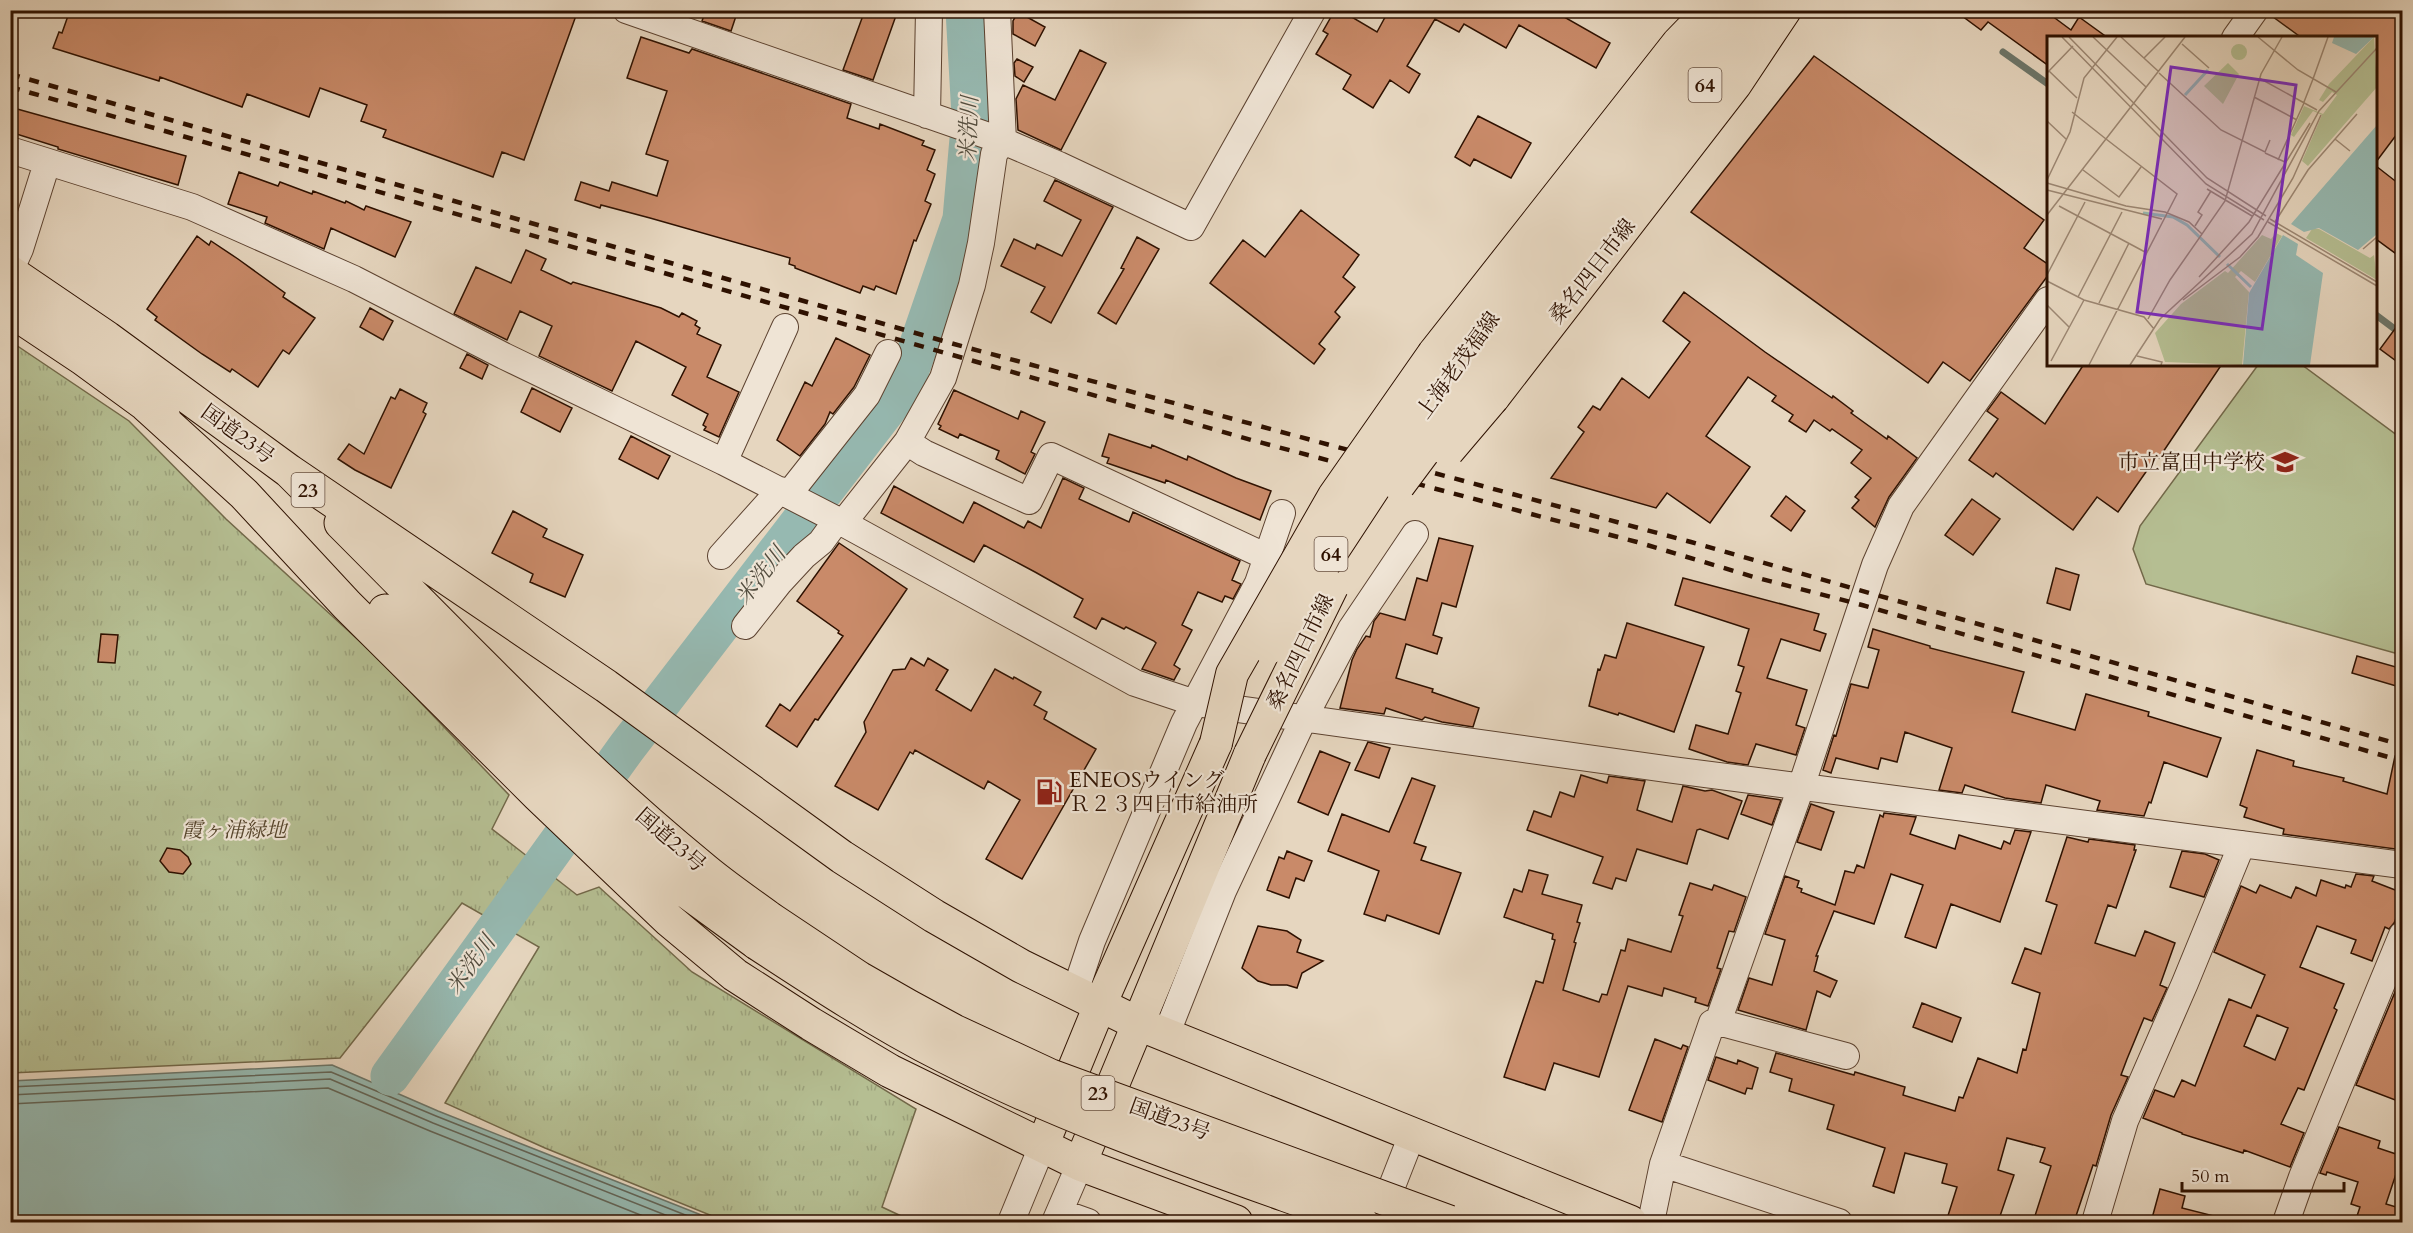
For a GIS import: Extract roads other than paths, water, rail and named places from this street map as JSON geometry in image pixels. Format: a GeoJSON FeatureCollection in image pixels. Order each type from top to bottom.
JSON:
{"type":"FeatureCollection","features":[{"type":"Feature","properties":{"kind":"highway","name":"国道23号"},"geometry":{"type":"LineString","coordinates":[[10,271],[107,338],[289,471],[553,772],[615,830],[701,867],[763,931],[895,1030],[993,1080],[1141,1142],[1361,1222]]}},
{"type":"Feature","properties":{"kind":"highway"},"geometry":{"type":"LineString","coordinates":[[10,310],[146,405],[244,494],[347,605],[553,772]]}},
{"type":"Feature","properties":{"kind":"highway"},"geometry":{"type":"LineString","coordinates":[[289,471],[606,686],[842,857],[925,910],[1022,966],[1153,1029],[1630,1222]]}},
{"type":"Feature","properties":{"kind":"highway"},"geometry":{"type":"LineString","coordinates":[[615,830],[669,920],[735,975],[811,1024],[890,1071],[1080,1164],[1236,1222]]}},
{"type":"Feature","properties":{"kind":"highway","name":"国道23号"},"geometry":{"type":"LineString","coordinates":[[763,931],[860,978],[954,1031],[1052,1076],[1449,1222]]}},
{"type":"Feature","properties":{"kind":"main road"},"geometry":{"type":"LineString","coordinates":[[1463,377],[1678,43],[1710,10]]}},
{"type":"Feature","properties":{"kind":"main road","name":"上海老茂福線"},"geometry":{"type":"LineString","coordinates":[[1087,999],[1253,673],[1463,377],[1637,152],[1734,10]]}},
{"type":"Feature","properties":{"kind":"main road","name":"上海老茂福線"},"geometry":{"type":"LineString","coordinates":[[1637,152],[1764,10]]}},
{"type":"Feature","properties":{"kind":"main road","name":"桑名四日市線"},"geometry":{"type":"LineString","coordinates":[[1463,377],[1736,85],[1785,10]]}},
{"type":"Feature","properties":{"kind":"main road","name":"上海老茂福線"},"geometry":{"type":"LineString","coordinates":[[1390,497],[1463,377]]}},
{"type":"Feature","properties":{"kind":"main road","name":"桑名四日市線"},"geometry":{"type":"LineString","coordinates":[[1080,1164],[1153,1029],[1250,754],[1324,598],[1390,497]]}},
{"type":"Feature","properties":{"kind":"main road"},"geometry":{"type":"LineString","coordinates":[[1043,1144],[1087,999]]}},
{"type":"Feature","properties":{"kind":"street"},"geometry":{"type":"LineString","coordinates":[[626,10],[1000,140],[1191,227],[1313,10]]}},
{"type":"Feature","properties":{"kind":"street"},"geometry":{"type":"LineString","coordinates":[[929,10],[935,117]]}},
{"type":"Feature","properties":{"kind":"street"},"geometry":{"type":"LineString","coordinates":[[745,626],[779,583],[804,555],[821,542],[837,520],[907,442],[943,378],[972,285],[981,243],[993,154],[1000,140],[997,10]]}},
{"type":"Feature","properties":{"kind":"street"},"geometry":{"type":"LineString","coordinates":[[2236,36],[2254,10]]}},
{"type":"Feature","properties":{"kind":"street"},"geometry":{"type":"LineString","coordinates":[[10,150],[192,207],[354,279],[504,356],[784,492],[1135,683],[1194,703],[1801,787],[2403,865]]}},
{"type":"Feature","properties":{"kind":"street"},"geometry":{"type":"LineString","coordinates":[[10,271],[20,249],[47,162]]}},
{"type":"Feature","properties":{"kind":"street"},"geometry":{"type":"LineString","coordinates":[[1846,1056],[1718,1022],[1801,787],[1875,565],[1901,506],[2047,303]]}},
{"type":"Feature","properties":{"kind":"street"},"geometry":{"type":"LineString","coordinates":[[724,462],[785,327]]}},
{"type":"Feature","properties":{"kind":"street"},"geometry":{"type":"LineString","coordinates":[[721,556],[784,492],[867,395],[888,353]]}},
{"type":"Feature","properties":{"kind":"street"},"geometry":{"type":"LineString","coordinates":[[907,442],[924,453],[1029,501],[1051,456],[1267,557]]}},
{"type":"Feature","properties":{"kind":"street"},"geometry":{"type":"LineString","coordinates":[[1087,999],[1096,930],[1184,723],[1258,583],[1282,513]]}},
{"type":"Feature","properties":{"kind":"street"},"geometry":{"type":"LineString","coordinates":[[1153,1029],[1223,891],[1304,718],[1351,629],[1415,534]]}},
{"type":"Feature","properties":{"kind":"street"},"geometry":{"type":"LineString","coordinates":[[1258,583],[1351,629]]}},
{"type":"Feature","properties":{"kind":"street"},"geometry":{"type":"LineString","coordinates":[[2095,1222],[2125,1121],[2242,844]]}},
{"type":"Feature","properties":{"kind":"street"},"geometry":{"type":"LineString","coordinates":[[2286,1222],[2302,1177],[2403,935]]}},
{"type":"Feature","properties":{"kind":"street"},"geometry":{"type":"LineString","coordinates":[[1651,1222],[1663,1164],[1712,1023]]}},
{"type":"Feature","properties":{"kind":"street"},"geometry":{"type":"LineString","coordinates":[[1378,1222],[1412,1135]]}},
{"type":"Feature","properties":{"kind":"street"},"geometry":{"type":"LineString","coordinates":[[1011,1222],[1043,1144]]}},
{"type":"Feature","properties":{"kind":"street"},"geometry":{"type":"LineString","coordinates":[[1080,1164],[1058,1217],[1088,1222]]}},
{"type":"Feature","properties":{"kind":"street"},"geometry":{"type":"LineString","coordinates":[[1663,1164],[1839,1222]]}},
{"type":"Feature","properties":{"kind":"water"},"geometry":{"type":"Polygon","coordinates":[[[332,1065],[438,1111],[719,1222],[11,1222],[11,1081],[332,1065]]]}},
{"type":"Feature","properties":{"kind":"waterway","name":"米洗川"},"geometry":{"type":"LineString","coordinates":[[390,1076],[627,747],[890,405],[910,370],[962,219],[971,116],[965,10]]}},
{"type":"Feature","properties":{"kind":"waterway"},"geometry":{"type":"LineString","coordinates":[[2003,52],[2047,83]]}},
{"type":"Feature","properties":{"kind":"waterway"},"geometry":{"type":"LineString","coordinates":[[2377,316],[2400,333]]}},
{"type":"Feature","properties":{"kind":"railway"},"geometry":{"type":"LineString","coordinates":[[10,74],[954,344],[1691,542],[2402,745]]}},
{"type":"Feature","properties":{"kind":"railway"},"geometry":{"type":"LineString","coordinates":[[10,87],[1255,441],[1637,542],[1754,577],[1862,605],[2402,761]]}},
{"type":"Feature","properties":{"kind":"place","name":"市立富田中学校"},"geometry":{"type":"Point","coordinates":[2285,462]}},
{"type":"Feature","properties":{"kind":"place","name":"ENEOSウイング Ｒ２３四日市給油所"},"geometry":{"type":"Point","coordinates":[1049,792]}},
{"type":"Feature","properties":{"kind":"park label","name":"霞ヶ浦緑地"},"geometry":{"type":"Point","coordinates":[234,830]}}]}
